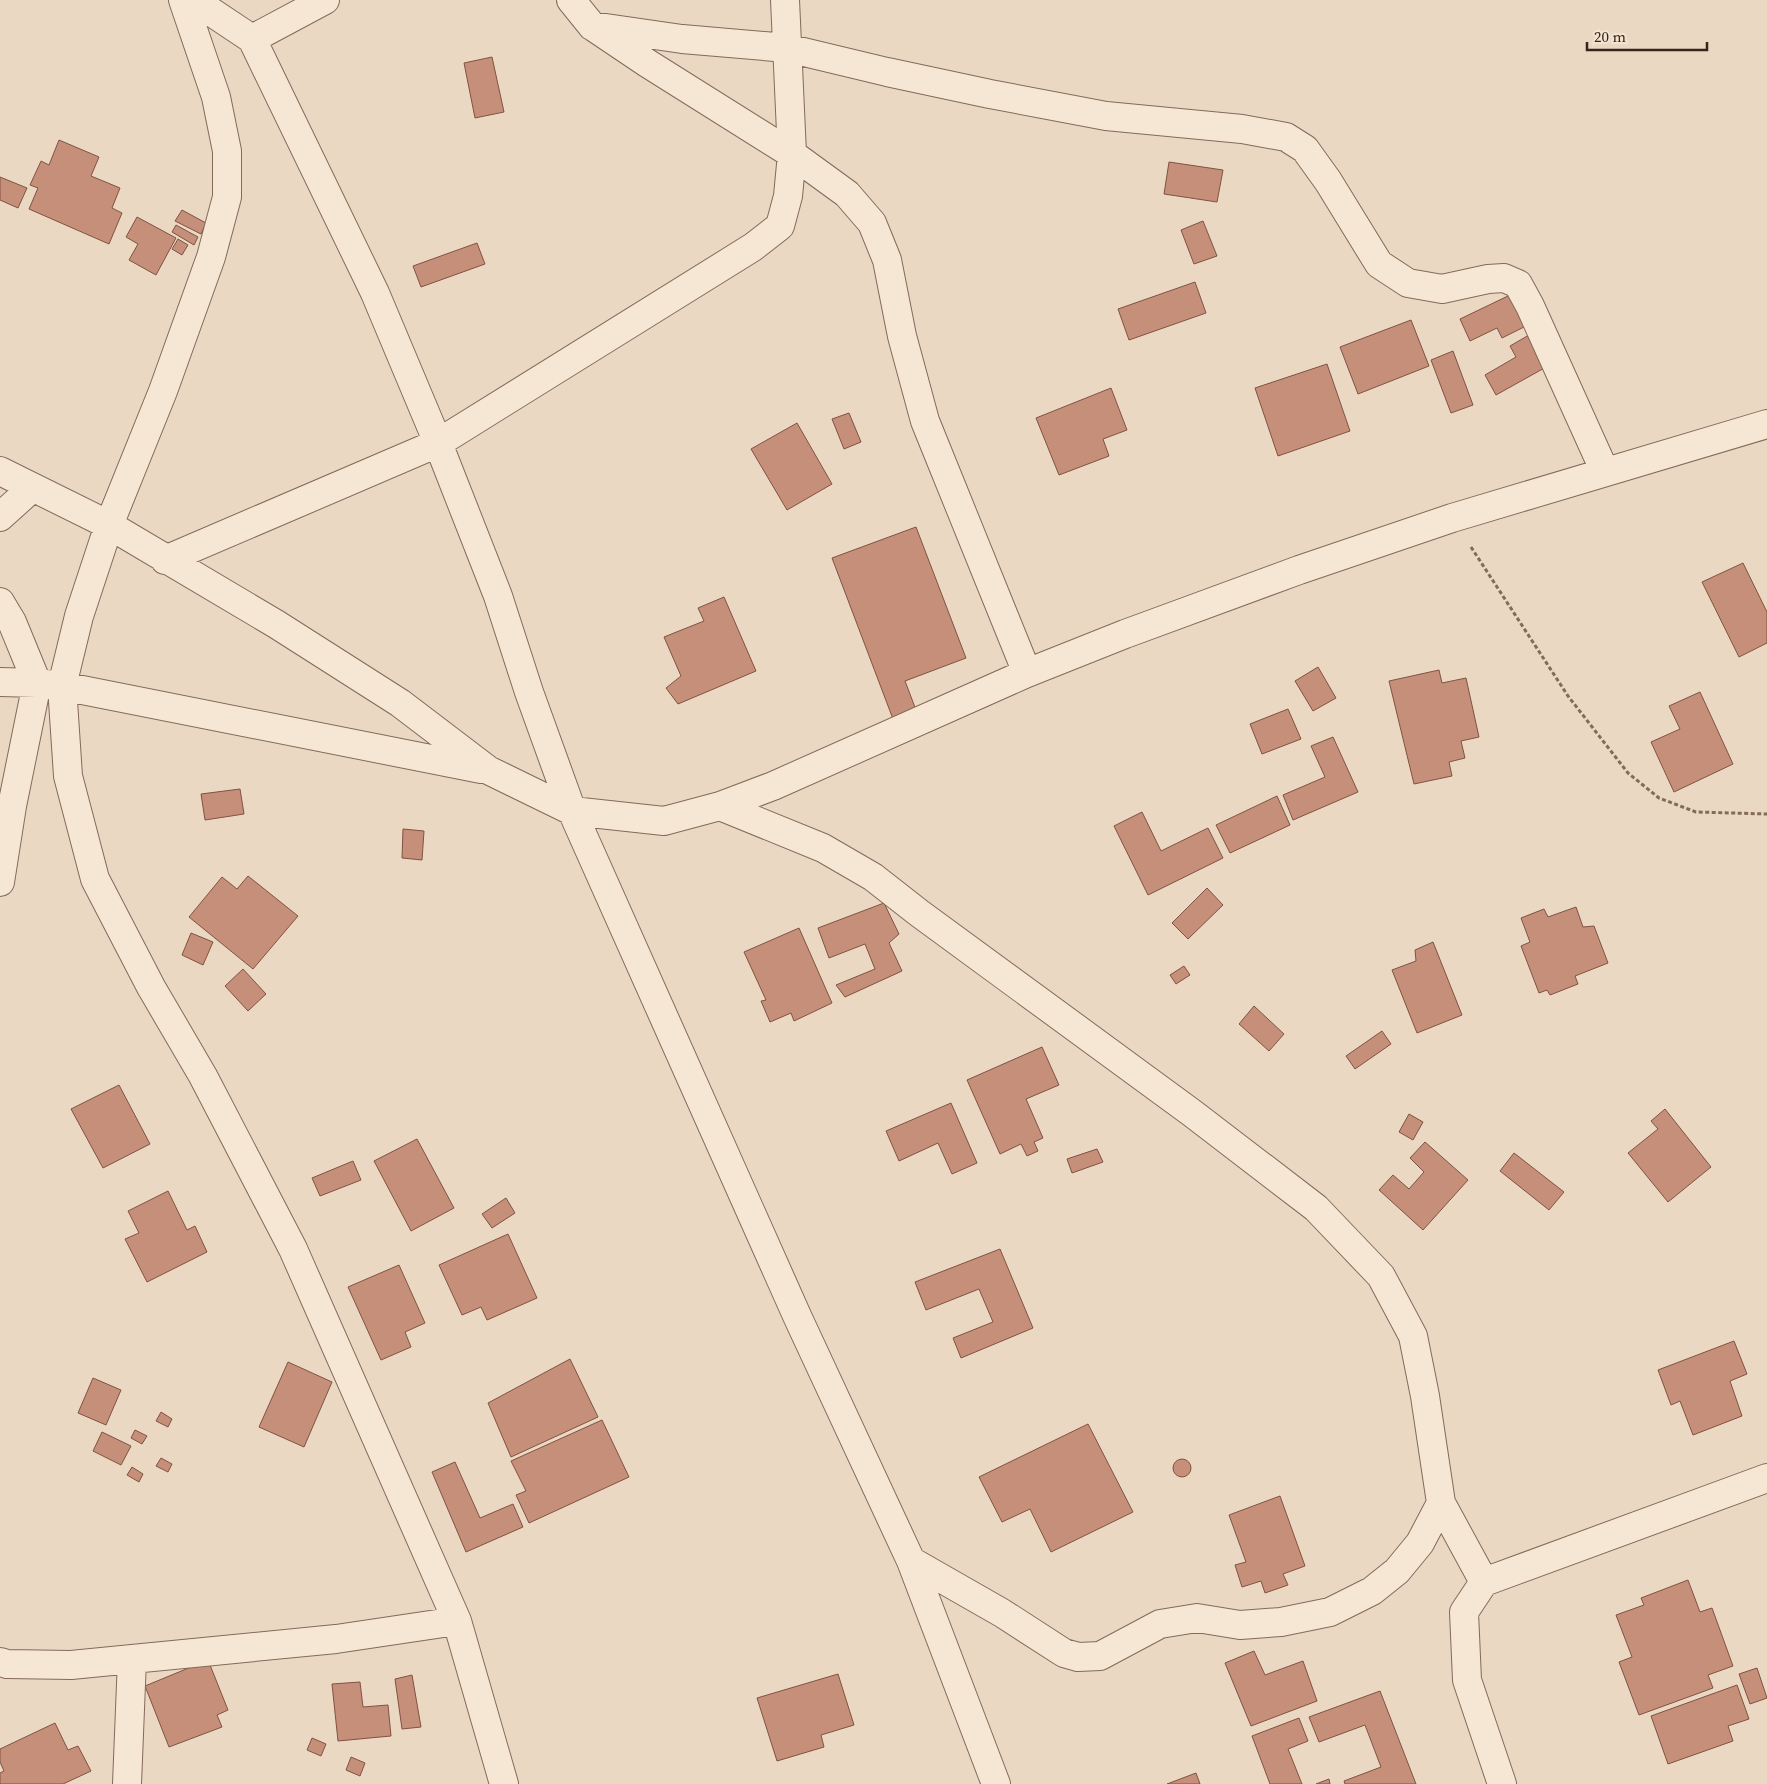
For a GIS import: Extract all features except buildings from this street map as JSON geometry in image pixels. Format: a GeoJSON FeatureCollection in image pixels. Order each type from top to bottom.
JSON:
{"type":"FeatureCollection","features":[{"type":"Feature","properties":{"kind":"street"},"geometry":{"type":"LineString","coordinates":[[0,882],[12,806],[50,684],[79,616],[109,525],[164,391],[210,257],[227,197],[227,151],[216,97],[183,0]]}},
{"type":"Feature","properties":{"kind":"street"},"geometry":{"type":"LineString","coordinates":[[196,0],[207,10],[252,39],[375,293],[438,443],[498,596],[529,692],[572,811],[798,1318],[911,1561],[996,1784]]}},
{"type":"Feature","properties":{"kind":"street"},"geometry":{"type":"LineString","coordinates":[[252,39],[325,0]]}},
{"type":"Feature","properties":{"kind":"street"},"geometry":{"type":"LineString","coordinates":[[570,0],[592,26],[646,63],[792,154],[847,194],[872,223],[887,260],[902,336],[925,421],[1027,673]]}},
{"type":"Feature","properties":{"kind":"street"},"geometry":{"type":"LineString","coordinates":[[165,560],[438,443],[753,247],[780,226],[788,196],[792,154],[784,0]]}},
{"type":"Feature","properties":{"kind":"street"},"geometry":{"type":"LineString","coordinates":[[592,26],[682,39],[787,48],[962,88],[1106,116],[1242,129],[1286,137],[1305,149],[1328,181],[1379,264],[1408,283],[1442,289],[1488,279],[1504,278],[1518,284],[1530,306],[1606,472]]}},
{"type":"Feature","properties":{"kind":"street"},"geometry":{"type":"LineString","coordinates":[[0,471],[109,525],[165,560],[276,624],[400,703],[488,770],[572,811],[664,821],[720,806],[773,786],[1027,673],[1125,634],[1299,570],[1452,518],[1767,424]]}},
{"type":"Feature","properties":{"kind":"street"},"geometry":{"type":"LineString","coordinates":[[0,517],[32,488]]}},
{"type":"Feature","properties":{"kind":"street"},"geometry":{"type":"LineString","coordinates":[[0,602],[50,684],[68,776],[95,879],[151,987],[203,1076],[293,1249],[456,1621],[504,1784]]}},
{"type":"Feature","properties":{"kind":"street"},"geometry":{"type":"LineString","coordinates":[[0,682],[50,684],[488,770]]}},
{"type":"Feature","properties":{"kind":"street"},"geometry":{"type":"LineString","coordinates":[[720,806],[823,848],[873,877],[918,913],[1192,1114],[1316,1208],[1381,1276],[1413,1336],[1441,1503],[1484,1582]]}},
{"type":"Feature","properties":{"kind":"street"},"geometry":{"type":"LineString","coordinates":[[1502,1784],[1467,1680],[1464,1612],[1484,1582],[1767,1478]]}},
{"type":"Feature","properties":{"kind":"street"},"geometry":{"type":"LineString","coordinates":[[911,1561],[1064,1653],[1078,1657],[1100,1656],[1160,1624],[1197,1618],[1240,1625],[1282,1622],[1330,1612],[1372,1591],[1396,1571],[1420,1543],[1441,1503]]}},
{"type":"Feature","properties":{"kind":"street"},"geometry":{"type":"LineString","coordinates":[[0,1662],[7,1664],[71,1665],[336,1639],[456,1621]]}},
{"type":"Feature","properties":{"kind":"street"},"geometry":{"type":"LineString","coordinates":[[127,1784],[132,1659]]}},
{"type":"Feature","properties":{"kind":"path"},"geometry":{"type":"LineString","coordinates":[[1452,518],[1568,696],[1628,772],[1659,798],[1696,812],[1767,814]]}}]}
